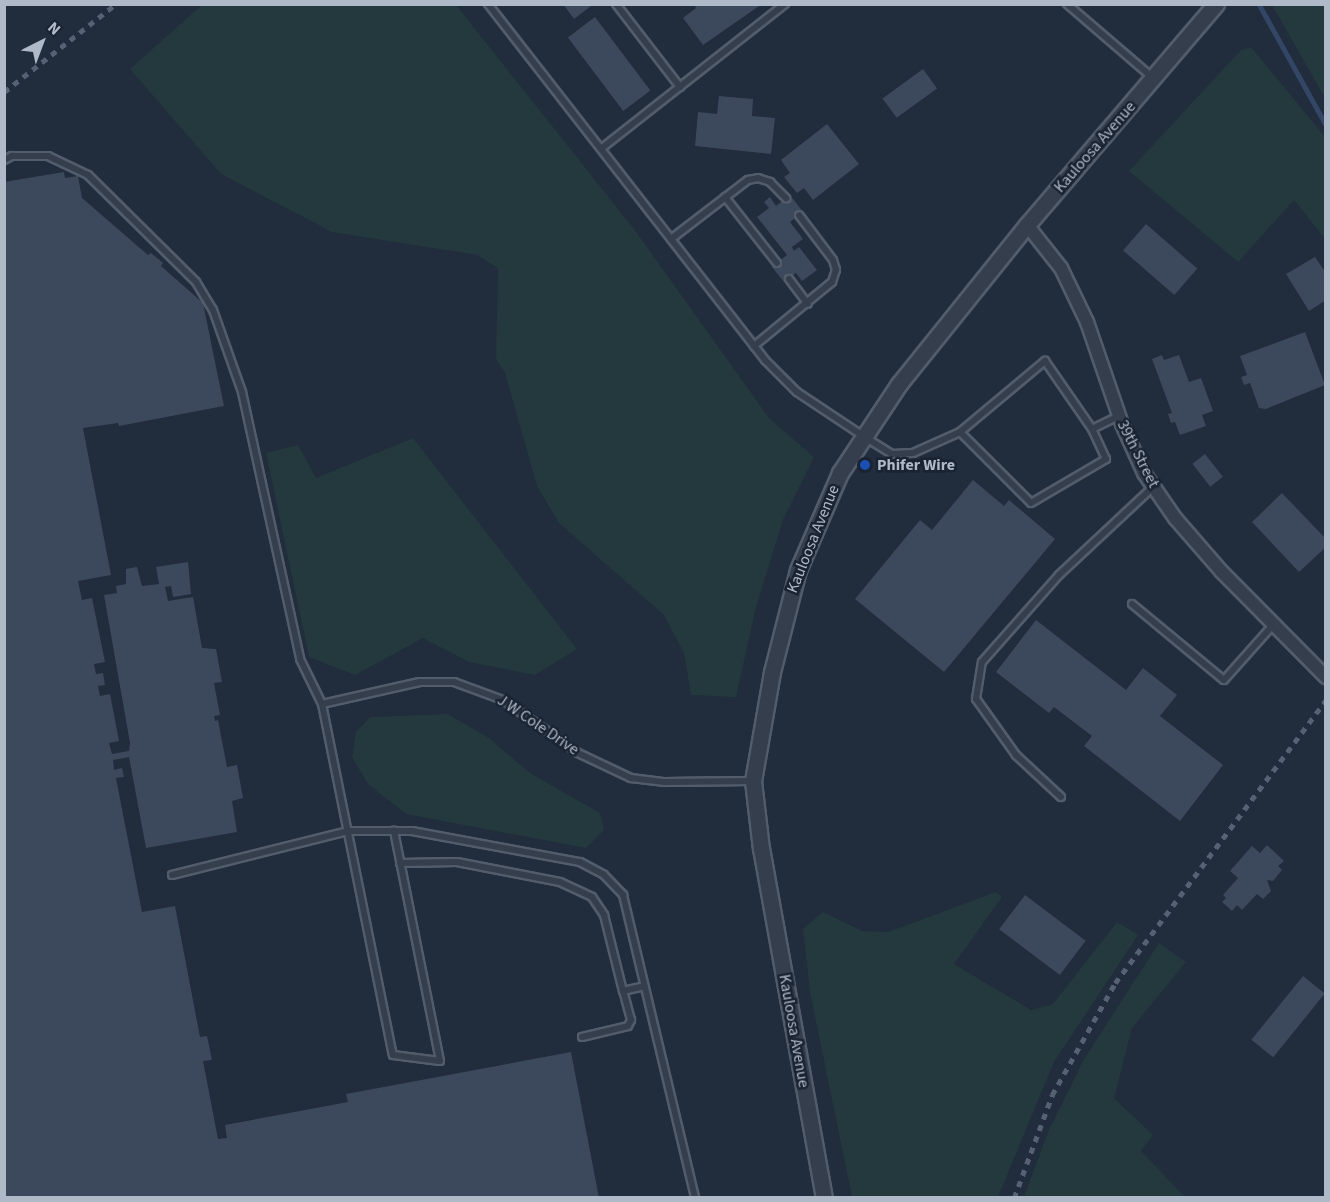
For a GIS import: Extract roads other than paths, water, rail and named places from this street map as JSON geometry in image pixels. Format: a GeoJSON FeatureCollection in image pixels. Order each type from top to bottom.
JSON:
{"type":"FeatureCollection","features":[{"type":"Feature","properties":{"kind":"street","name":"Kauloosa Avenue"},"geometry":{"type":"LineString","coordinates":[[825,1197],[761,849],[753,781],[771,672],[798,570],[817,521],[863,436],[899,384],[1028,225],[1216,4]]}},
{"type":"Feature","properties":{"kind":"street","name":"39th Street"},"geometry":{"type":"LineString","coordinates":[[1028,225],[1061,268],[1077,300],[1119,416],[1153,487],[1183,527],[1326,677]]}},
{"type":"Feature","properties":{"kind":"lane"},"geometry":{"type":"LineString","coordinates":[[488,4],[754,346],[797,392],[892,454],[913,453],[960,432],[1045,361],[1092,429],[1106,459],[1031,503],[960,432]]}},
{"type":"Feature","properties":{"kind":"lane"},"geometry":{"type":"LineString","coordinates":[[616,4],[680,87]]}},
{"type":"Feature","properties":{"kind":"lane"},"geometry":{"type":"LineString","coordinates":[[602,148],[785,4]]}},
{"type":"Feature","properties":{"kind":"lane"},"geometry":{"type":"LineString","coordinates":[[1067,4],[1154,79]]}},
{"type":"Feature","properties":{"kind":"lane"},"geometry":{"type":"LineString","coordinates":[[4,160],[12,156],[48,156],[88,175],[196,282],[213,310],[242,392],[300,659],[322,704],[393,1055],[440,1062],[394,831]]}},
{"type":"Feature","properties":{"kind":"lane"},"geometry":{"type":"LineString","coordinates":[[671,239],[726,198],[758,178],[770,182],[786,198]]}},
{"type":"Feature","properties":{"kind":"lane"},"geometry":{"type":"LineString","coordinates":[[726,198],[777,263]]}},
{"type":"Feature","properties":{"kind":"lane"},"geometry":{"type":"LineString","coordinates":[[754,346],[832,282],[836,270],[833,260],[799,215]]}},
{"type":"Feature","properties":{"kind":"lane"},"geometry":{"type":"LineString","coordinates":[[789,279],[808,304]]}},
{"type":"Feature","properties":{"kind":"lane"},"geometry":{"type":"LineString","coordinates":[[1092,429],[1119,416]]}},
{"type":"Feature","properties":{"kind":"lane"},"geometry":{"type":"LineString","coordinates":[[1061,797],[1016,755],[976,699],[982,662],[1059,575],[1153,487]]}},
{"type":"Feature","properties":{"kind":"lane"},"geometry":{"type":"LineString","coordinates":[[1132,604],[1224,680],[1274,625]]}},
{"type":"Feature","properties":{"kind":"lane","name":"J W Cole Drive"},"geometry":{"type":"LineString","coordinates":[[322,704],[420,682],[454,682],[503,700],[578,753],[632,778],[665,782],[753,781]]}},
{"type":"Feature","properties":{"kind":"lane"},"geometry":{"type":"LineString","coordinates":[[172,875],[348,831],[394,831],[580,862],[604,875],[623,895],[694,1197]]}},
{"type":"Feature","properties":{"kind":"lane"},"geometry":{"type":"LineString","coordinates":[[400,863],[457,862],[560,882],[592,897],[604,915],[631,1020],[628,1026],[582,1037]]}},
{"type":"Feature","properties":{"kind":"lane"},"geometry":{"type":"LineString","coordinates":[[623,991],[644,986]]}},
{"type":"Feature","properties":{"kind":"waterway"},"geometry":{"type":"LineString","coordinates":[[1259,4],[1326,125]]}},
{"type":"Feature","properties":{"kind":"railway"},"geometry":{"type":"LineString","coordinates":[[4,92],[116,4]]}},
{"type":"Feature","properties":{"kind":"railway"},"geometry":{"type":"LineString","coordinates":[[1014,1198],[1052,1095],[1115,983],[1326,700]]}},
{"type":"Feature","properties":{"kind":"place","name":"Phifer Wire"},"geometry":{"type":"Point","coordinates":[865,465]}}]}
